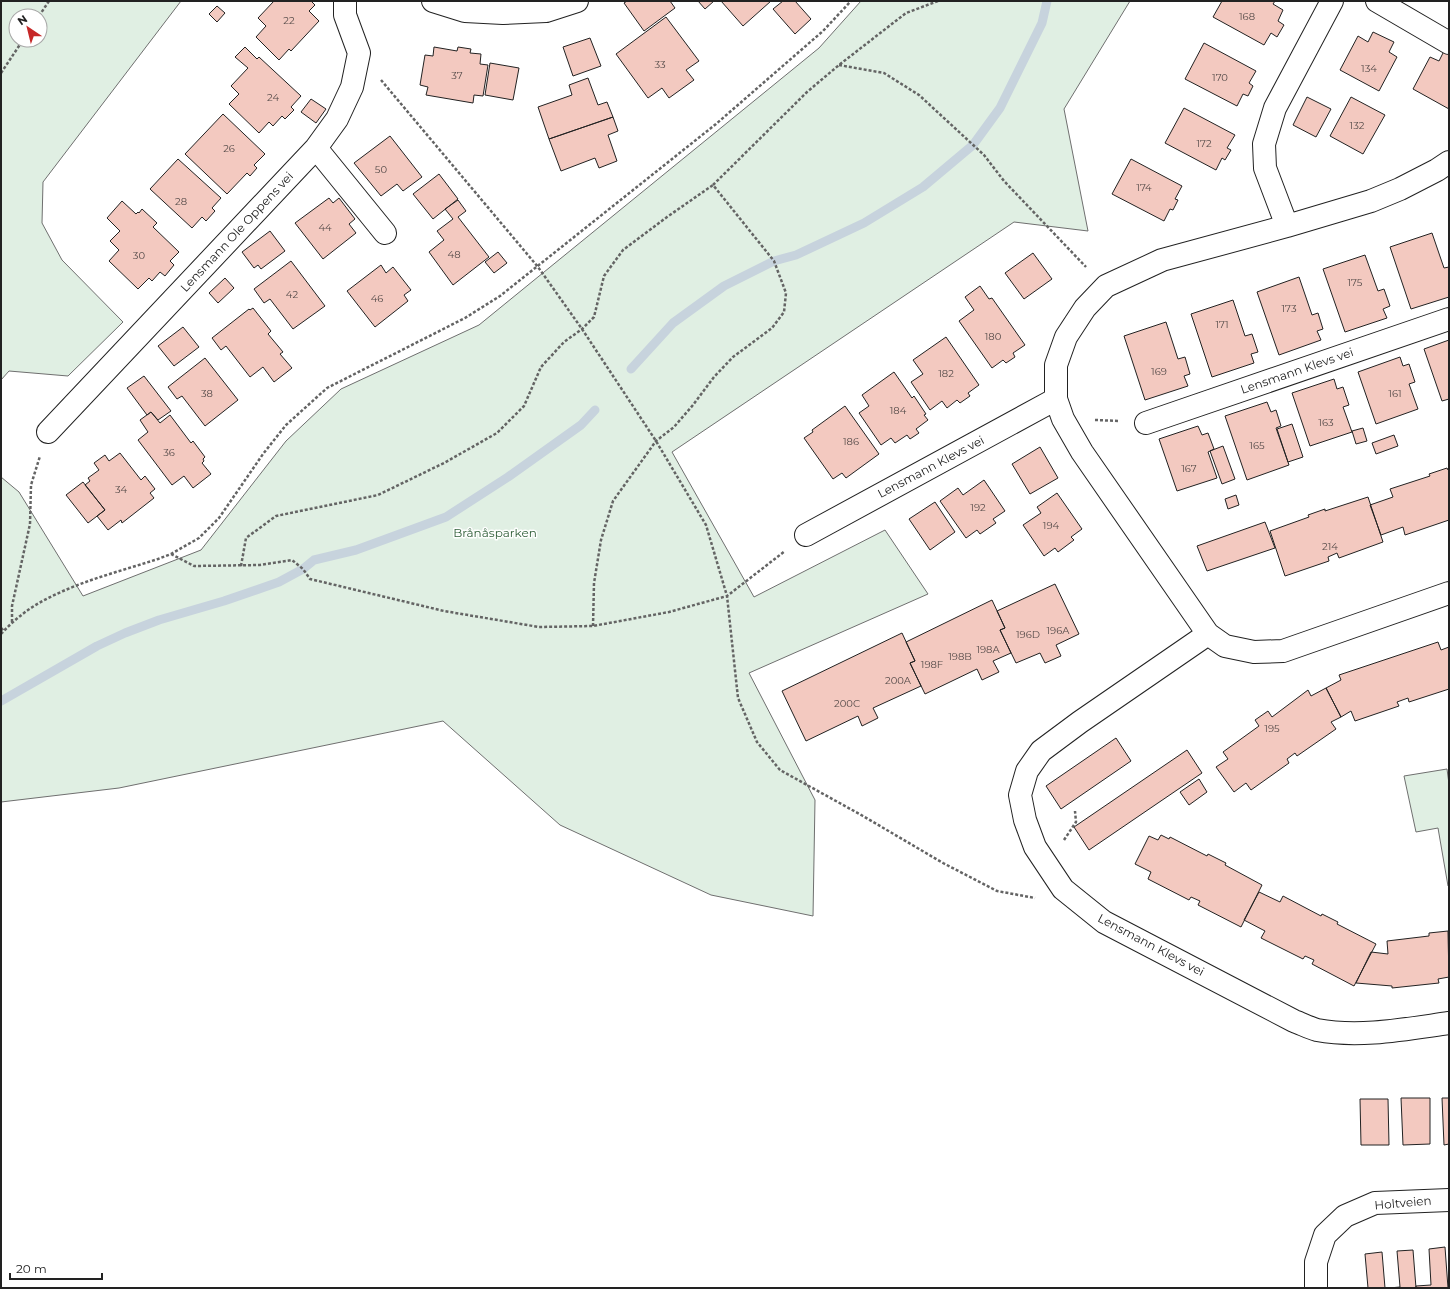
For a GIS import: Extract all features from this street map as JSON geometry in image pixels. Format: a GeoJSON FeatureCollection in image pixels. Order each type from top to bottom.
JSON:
{"type":"FeatureCollection","features":[{"type":"Feature","properties":{"kind":"street"},"geometry":{"type":"LineString","coordinates":[[345,1],[345,15],[359,53]]}},
{"type":"Feature","properties":{"kind":"street"},"geometry":{"type":"LineString","coordinates":[[433,1],[465,11],[503,13],[546,11],[577,1]]}},
{"type":"Feature","properties":{"kind":"street"},"geometry":{"type":"LineString","coordinates":[[1287,226],[1265,168],[1264,144],[1275,108],[1332,1]]}},
{"type":"Feature","properties":{"kind":"street"},"geometry":{"type":"LineString","coordinates":[[1377,1],[1449,43]]}},
{"type":"Feature","properties":{"kind":"street","name":"Lensmann Ole Oppens vei"},"geometry":{"type":"LineString","coordinates":[[48,432],[316,148],[337,118],[352,87],[359,53]]}},
{"type":"Feature","properties":{"kind":"street"},"geometry":{"type":"LineString","coordinates":[[316,148],[385,233]]}},
{"type":"Feature","properties":{"kind":"street"},"geometry":{"type":"LineString","coordinates":[[1449,162],[1437,170],[1400,189],[1371,201],[1287,226],[1162,260],[1106,286],[1085,308],[1066,337],[1056,365],[1056,399],[1068,429],[1082,452],[1208,634],[1225,646],[1254,652],[1283,651],[1449,593]]}},
{"type":"Feature","properties":{"kind":"street","name":"Lensmann Klevs vei"},"geometry":{"type":"LineString","coordinates":[[1146,423],[1449,319]]}},
{"type":"Feature","properties":{"kind":"street","name":"Lensmann Klevs vei"},"geometry":{"type":"LineString","coordinates":[[806,535],[1056,399]]}},
{"type":"Feature","properties":{"kind":"street","name":"Lensmann Klevs vei"},"geometry":{"type":"LineString","coordinates":[[1208,634],[1080,722],[1041,751],[1027,771],[1020,795],[1025,820],[1035,847],[1063,889],[1104,922],[1294,1021],[1316,1030],[1344,1033],[1385,1032],[1449,1023]]}},
{"type":"Feature","properties":{"kind":"street","name":"Holtveien"},"geometry":{"type":"LineString","coordinates":[[1316,1288],[1316,1262],[1325,1235],[1345,1216],[1375,1204],[1449,1200]]}},
{"type":"Feature","properties":{"kind":"path"},"geometry":{"type":"LineString","coordinates":[[1,634],[12,623],[38,603],[64,590],[170,554],[199,538],[219,518],[286,425],[327,388],[465,318],[500,296],[716,124],[824,31],[851,1]]}},
{"type":"Feature","properties":{"kind":"path"},"geometry":{"type":"LineString","coordinates":[[240,566],[246,538],[276,516],[378,495],[444,463],[497,433],[524,406],[541,367],[564,342],[582,329],[594,317],[604,276],[624,250],[667,217],[713,185],[807,92],[839,65],[906,13],[938,1]]}},
{"type":"Feature","properties":{"kind":"path"},"geometry":{"type":"LineString","coordinates":[[1,73],[18,48]]}},
{"type":"Feature","properties":{"kind":"path"},"geometry":{"type":"LineString","coordinates":[[359,53],[538,266],[582,329],[656,441],[706,524],[727,596],[738,698],[757,742],[780,770],[863,816],[942,863],[997,891],[1040,898],[1063,889]]}},
{"type":"Feature","properties":{"kind":"path"},"geometry":{"type":"LineString","coordinates":[[839,65],[884,73],[919,95],[984,155],[1004,181],[1076,257],[1106,286]]}},
{"type":"Feature","properties":{"kind":"path"},"geometry":{"type":"LineString","coordinates":[[593,626],[594,583],[601,540],[613,501],[656,441],[674,427],[693,405],[714,376],[733,357],[772,328],[784,312],[786,293],[774,261],[713,185]]}},
{"type":"Feature","properties":{"kind":"path"},"geometry":{"type":"LineString","coordinates":[[1068,429],[1085,421],[1108,420],[1146,423]]}},
{"type":"Feature","properties":{"kind":"path"},"geometry":{"type":"LineString","coordinates":[[12,623],[12,606],[30,524],[31,485],[48,432]]}},
{"type":"Feature","properties":{"kind":"path"},"geometry":{"type":"LineString","coordinates":[[170,554],[194,566],[260,565],[292,560],[303,569],[310,579],[444,611],[539,627],[593,626],[669,612],[727,596],[806,535]]}},
{"type":"Feature","properties":{"kind":"path"},"geometry":{"type":"LineString","coordinates":[[1,628],[4,631]]}},
{"type":"Feature","properties":{"kind":"green space"},"geometry":{"type":"Polygon","coordinates":[[[1,1],[181,1],[43,182],[42,223],[62,260],[123,322],[68,376],[9,371],[1,380],[1,1]]]}},
{"type":"Feature","properties":{"kind":"green space","name":"Brånåsparken"},"geometry":{"type":"Polygon","coordinates":[[[861,1],[1130,1],[1064,109],[1088,231],[1014,222],[672,452],[754,597],[885,530],[928,594],[749,673],[815,800],[813,916],[711,895],[560,825],[443,721],[119,788],[1,802],[1,477],[19,492],[83,596],[201,550],[286,441],[341,389],[479,325],[819,48],[861,1]]]}},
{"type":"Feature","properties":{"kind":"green space"},"geometry":{"type":"Polygon","coordinates":[[[1447,769],[1449,784],[1449,886],[1438,828],[1416,832],[1404,776],[1447,769]]]}},
{"type":"Feature","properties":{"kind":"building"},"geometry":{"type":"Polygon","coordinates":[[[274,1],[311,1],[315,5],[309,11],[319,21],[291,51],[289,49],[279,60],[256,37],[266,26],[258,18],[274,1]]]}},
{"type":"Feature","properties":{"kind":"building"},"geometry":{"type":"Polygon","coordinates":[[[627,1],[670,1],[675,8],[644,31],[624,3],[627,1]]]}},
{"type":"Feature","properties":{"kind":"building"},"geometry":{"type":"Polygon","coordinates":[[[698,1],[714,1],[705,9],[698,1]]]}},
{"type":"Feature","properties":{"kind":"building"},"geometry":{"type":"Polygon","coordinates":[[[721,1],[771,1],[743,26],[721,1]]]}},
{"type":"Feature","properties":{"kind":"building"},"geometry":{"type":"Polygon","coordinates":[[[783,1],[795,1],[811,19],[795,34],[773,9],[783,1]]]}},
{"type":"Feature","properties":{"kind":"building"},"geometry":{"type":"Polygon","coordinates":[[[1222,1],[1275,1],[1273,4],[1283,10],[1278,21],[1284,25],[1277,37],[1271,33],[1264,45],[1213,17],[1222,1]]]}},
{"type":"Feature","properties":{"kind":"building"},"geometry":{"type":"Polygon","coordinates":[[[217,6],[225,13],[217,22],[209,14],[217,6]]]}},
{"type":"Feature","properties":{"kind":"building"},"geometry":{"type":"Polygon","coordinates":[[[666,17],[699,61],[686,70],[694,80],[669,98],[662,88],[648,98],[616,54],[666,17]]]}},
{"type":"Feature","properties":{"kind":"building"},"geometry":{"type":"Polygon","coordinates":[[[1373,32],[1394,42],[1389,52],[1397,57],[1379,91],[1340,70],[1358,36],[1368,42],[1373,32]]]}},
{"type":"Feature","properties":{"kind":"building"},"geometry":{"type":"Polygon","coordinates":[[[590,38],[601,66],[573,76],[563,47],[590,38]]]}},
{"type":"Feature","properties":{"kind":"building"},"geometry":{"type":"Polygon","coordinates":[[[1204,43],[1256,71],[1249,83],[1253,86],[1248,96],[1243,94],[1237,106],[1185,79],[1204,43]]]}},
{"type":"Feature","properties":{"kind":"building"},"geometry":{"type":"Polygon","coordinates":[[[245,47],[257,59],[259,57],[301,96],[291,107],[294,110],[285,119],[282,116],[273,126],[269,122],[259,133],[229,104],[239,94],[231,86],[248,68],[235,57],[245,47]]]}},
{"type":"Feature","properties":{"kind":"building"},"geometry":{"type":"Polygon","coordinates":[[[434,47],[457,51],[458,47],[471,49],[470,53],[481,54],[480,64],[488,65],[483,96],[474,95],[473,103],[426,95],[428,87],[420,85],[425,55],[433,56],[434,47]]]}},
{"type":"Feature","properties":{"kind":"building"},"geometry":{"type":"Polygon","coordinates":[[[1444,51],[1449,54],[1449,109],[1413,89],[1430,57],[1439,61],[1444,51]]]}},
{"type":"Feature","properties":{"kind":"building"},"geometry":{"type":"Polygon","coordinates":[[[490,63],[519,68],[513,100],[485,95],[490,63]]]}},
{"type":"Feature","properties":{"kind":"building"},"geometry":{"type":"Polygon","coordinates":[[[588,78],[598,105],[607,102],[613,117],[549,139],[538,107],[572,95],[569,85],[588,78]]]}},
{"type":"Feature","properties":{"kind":"building"},"geometry":{"type":"Polygon","coordinates":[[[1307,97],[1331,109],[1316,137],[1293,125],[1307,97]]]}},
{"type":"Feature","properties":{"kind":"building"},"geometry":{"type":"Polygon","coordinates":[[[1351,97],[1385,115],[1363,154],[1330,136],[1351,97]]]}},
{"type":"Feature","properties":{"kind":"building"},"geometry":{"type":"Polygon","coordinates":[[[311,99],[326,109],[316,123],[301,112],[311,99]]]}},
{"type":"Feature","properties":{"kind":"building"},"geometry":{"type":"Polygon","coordinates":[[[1184,108],[1235,135],[1227,148],[1231,150],[1225,160],[1222,158],[1216,170],[1165,143],[1184,108]]]}},
{"type":"Feature","properties":{"kind":"building"},"geometry":{"type":"Polygon","coordinates":[[[223,114],[265,154],[254,165],[257,168],[250,176],[247,173],[227,194],[185,154],[223,114]]]}},
{"type":"Feature","properties":{"kind":"building"},"geometry":{"type":"Polygon","coordinates":[[[613,117],[618,131],[608,135],[617,161],[599,168],[595,158],[561,171],[549,139],[613,117]]]}},
{"type":"Feature","properties":{"kind":"building"},"geometry":{"type":"Polygon","coordinates":[[[390,136],[422,177],[403,191],[397,184],[381,196],[354,163],[390,136]]]}},
{"type":"Feature","properties":{"kind":"building"},"geometry":{"type":"Polygon","coordinates":[[[178,159],[221,198],[212,208],[215,211],[206,221],[202,217],[192,228],[150,189],[178,159]]]}},
{"type":"Feature","properties":{"kind":"building"},"geometry":{"type":"Polygon","coordinates":[[[1131,159],[1182,186],[1175,199],[1178,200],[1173,210],[1170,209],[1164,221],[1112,194],[1131,159]]]}},
{"type":"Feature","properties":{"kind":"building"},"geometry":{"type":"Polygon","coordinates":[[[439,174],[458,199],[433,219],[413,194],[439,174]]]}},
{"type":"Feature","properties":{"kind":"building"},"geometry":{"type":"Polygon","coordinates":[[[329,198],[333,203],[339,198],[355,219],[349,224],[356,233],[323,259],[295,223],[329,198]]]}},
{"type":"Feature","properties":{"kind":"building"},"geometry":{"type":"Polygon","coordinates":[[[458,200],[466,211],[458,217],[489,257],[453,285],[429,252],[444,240],[437,231],[453,219],[445,209],[458,200]]]}},
{"type":"Feature","properties":{"kind":"building"},"geometry":{"type":"Polygon","coordinates":[[[122,201],[136,214],[142,209],[157,223],[153,227],[179,252],[170,261],[174,265],[165,276],[160,272],[152,281],[149,278],[138,289],[109,261],[119,250],[110,241],[120,231],[107,218],[122,201]]]}},
{"type":"Feature","properties":{"kind":"building"},"geometry":{"type":"Polygon","coordinates":[[[270,231],[285,251],[261,269],[258,265],[254,268],[242,252],[270,231]]]}},
{"type":"Feature","properties":{"kind":"building"},"geometry":{"type":"Polygon","coordinates":[[[1432,233],[1444,268],[1449,267],[1449,297],[1411,309],[1390,247],[1432,233]]]}},
{"type":"Feature","properties":{"kind":"building"},"geometry":{"type":"Polygon","coordinates":[[[498,252],[507,263],[494,273],[485,262],[498,252]]]}},
{"type":"Feature","properties":{"kind":"building"},"geometry":{"type":"Polygon","coordinates":[[[1033,253],[1052,279],[1024,299],[1005,273],[1033,253]]]}},
{"type":"Feature","properties":{"kind":"building"},"geometry":{"type":"Polygon","coordinates":[[[1365,255],[1378,291],[1384,289],[1390,306],[1383,309],[1387,318],[1345,332],[1323,269],[1365,255]]]}},
{"type":"Feature","properties":{"kind":"building"},"geometry":{"type":"Polygon","coordinates":[[[291,261],[325,306],[293,329],[270,299],[264,303],[254,289],[291,261]]]}},
{"type":"Feature","properties":{"kind":"building"},"geometry":{"type":"Polygon","coordinates":[[[381,265],[386,273],[393,267],[411,290],[404,295],[408,301],[375,327],[347,291],[381,265]]]}},
{"type":"Feature","properties":{"kind":"building"},"geometry":{"type":"Polygon","coordinates":[[[1299,277],[1312,315],[1318,313],[1323,329],[1317,331],[1321,340],[1279,355],[1257,292],[1299,277]]]}},
{"type":"Feature","properties":{"kind":"building"},"geometry":{"type":"Polygon","coordinates":[[[225,278],[234,288],[218,303],[209,293],[225,278]]]}},
{"type":"Feature","properties":{"kind":"building"},"geometry":{"type":"Polygon","coordinates":[[[980,286],[989,299],[992,298],[1025,345],[1013,353],[1015,357],[1006,363],[1003,360],[992,368],[959,321],[974,310],[965,297],[980,286]]]}},
{"type":"Feature","properties":{"kind":"building"},"geometry":{"type":"Polygon","coordinates":[[[1233,300],[1245,336],[1252,334],[1258,352],[1251,354],[1254,363],[1212,377],[1191,314],[1233,300]]]}},
{"type":"Feature","properties":{"kind":"building"},"geometry":{"type":"Polygon","coordinates":[[[253,308],[271,331],[268,334],[283,352],[280,354],[292,368],[274,382],[263,367],[250,377],[226,346],[221,350],[212,338],[249,309],[250,310],[253,308]]]}},
{"type":"Feature","properties":{"kind":"building"},"geometry":{"type":"Polygon","coordinates":[[[1166,322],[1178,359],[1185,357],[1190,374],[1184,376],[1188,386],[1145,400],[1124,336],[1166,322]]]}},
{"type":"Feature","properties":{"kind":"building"},"geometry":{"type":"Polygon","coordinates":[[[183,327],[199,347],[174,366],[158,346],[183,327]]]}},
{"type":"Feature","properties":{"kind":"building"},"geometry":{"type":"Polygon","coordinates":[[[946,337],[979,385],[968,393],[970,396],[960,403],[957,400],[947,408],[942,401],[930,410],[911,382],[923,374],[913,360],[946,337]]]}},
{"type":"Feature","properties":{"kind":"building"},"geometry":{"type":"Polygon","coordinates":[[[1449,340],[1449,399],[1442,401],[1424,349],[1449,340]]]}},
{"type":"Feature","properties":{"kind":"building"},"geometry":{"type":"Polygon","coordinates":[[[1400,357],[1403,366],[1409,364],[1415,382],[1409,384],[1418,409],[1376,424],[1358,372],[1400,357]]]}},
{"type":"Feature","properties":{"kind":"building"},"geometry":{"type":"Polygon","coordinates":[[[205,358],[238,400],[205,426],[182,396],[177,399],[168,387],[205,358]]]}},
{"type":"Feature","properties":{"kind":"building"},"geometry":{"type":"Polygon","coordinates":[[[894,372],[912,398],[914,396],[926,414],[924,415],[928,420],[916,429],[919,433],[910,439],[907,435],[895,443],[891,438],[881,445],[859,413],[869,406],[862,395],[894,372]]]}},
{"type":"Feature","properties":{"kind":"building"},"geometry":{"type":"Polygon","coordinates":[[[144,376],[171,411],[158,420],[151,412],[147,415],[127,388],[144,376]]]}},
{"type":"Feature","properties":{"kind":"building"},"geometry":{"type":"Polygon","coordinates":[[[1334,379],[1337,389],[1343,387],[1349,405],[1343,407],[1352,432],[1310,446],[1292,393],[1334,379]]]}},
{"type":"Feature","properties":{"kind":"building"},"geometry":{"type":"Polygon","coordinates":[[[1267,402],[1271,412],[1276,410],[1281,426],[1276,428],[1289,465],[1247,480],[1225,416],[1267,402]]]}},
{"type":"Feature","properties":{"kind":"building"},"geometry":{"type":"Polygon","coordinates":[[[845,406],[879,454],[846,478],[842,473],[833,479],[804,438],[813,432],[812,430],[845,406]]]}},
{"type":"Feature","properties":{"kind":"building"},"geometry":{"type":"Polygon","coordinates":[[[151,412],[160,423],[170,415],[191,443],[193,441],[205,457],[202,463],[211,474],[193,488],[184,476],[172,485],[138,440],[148,432],[140,420],[151,412]]]}},
{"type":"Feature","properties":{"kind":"building"},"geometry":{"type":"Polygon","coordinates":[[[1292,424],[1303,457],[1288,462],[1277,429],[1292,424]]]}},
{"type":"Feature","properties":{"kind":"building"},"geometry":{"type":"Polygon","coordinates":[[[1198,426],[1202,435],[1208,433],[1214,449],[1208,452],[1217,478],[1177,491],[1159,439],[1198,426]]]}},
{"type":"Feature","properties":{"kind":"building"},"geometry":{"type":"Polygon","coordinates":[[[1363,428],[1367,441],[1356,444],[1352,431],[1363,428]]]}},
{"type":"Feature","properties":{"kind":"building"},"geometry":{"type":"Polygon","coordinates":[[[1394,435],[1398,446],[1376,454],[1372,443],[1394,435]]]}},
{"type":"Feature","properties":{"kind":"building"},"geometry":{"type":"Polygon","coordinates":[[[1223,446],[1235,479],[1222,484],[1210,451],[1223,446]]]}},
{"type":"Feature","properties":{"kind":"building"},"geometry":{"type":"Polygon","coordinates":[[[1040,447],[1058,478],[1030,494],[1012,464],[1040,447]]]}},
{"type":"Feature","properties":{"kind":"building"},"geometry":{"type":"Polygon","coordinates":[[[120,453],[141,480],[145,476],[155,489],[150,493],[154,498],[122,523],[121,520],[108,530],[97,516],[105,510],[85,485],[90,481],[88,478],[99,470],[94,463],[105,455],[109,461],[120,453]]]}},
{"type":"Feature","properties":{"kind":"building"},"geometry":{"type":"Polygon","coordinates":[[[1447,468],[1448,470],[1449,469],[1449,520],[1405,535],[1403,527],[1381,535],[1370,505],[1393,497],[1390,489],[1430,476],[1429,474],[1447,468]]]}},
{"type":"Feature","properties":{"kind":"building"},"geometry":{"type":"Polygon","coordinates":[[[984,480],[1005,511],[993,519],[996,523],[980,534],[977,530],[966,538],[940,501],[958,488],[963,495],[984,480]]]}},
{"type":"Feature","properties":{"kind":"building"},"geometry":{"type":"Polygon","coordinates":[[[83,482],[105,510],[88,523],[66,495],[83,482]]]}},
{"type":"Feature","properties":{"kind":"building"},"geometry":{"type":"Polygon","coordinates":[[[1057,493],[1082,529],[1071,537],[1074,540],[1058,552],[1055,548],[1044,556],[1023,525],[1041,513],[1037,507],[1057,493]]]}},
{"type":"Feature","properties":{"kind":"building"},"geometry":{"type":"Polygon","coordinates":[[[1236,495],[1239,505],[1228,509],[1225,499],[1236,495]]]}},
{"type":"Feature","properties":{"kind":"building"},"geometry":{"type":"Polygon","coordinates":[[[1368,497],[1383,542],[1339,558],[1337,553],[1328,557],[1329,561],[1285,576],[1270,531],[1309,517],[1308,515],[1325,509],[1325,511],[1368,497]]]}},
{"type":"Feature","properties":{"kind":"building"},"geometry":{"type":"Polygon","coordinates":[[[935,502],[955,532],[930,550],[909,519],[935,502]]]}},
{"type":"Feature","properties":{"kind":"building"},"geometry":{"type":"Polygon","coordinates":[[[1265,522],[1275,548],[1207,571],[1197,546],[1265,522]]]}},
{"type":"Feature","properties":{"kind":"building"},"geometry":{"type":"Polygon","coordinates":[[[1055,584],[1079,634],[1056,645],[1061,656],[1045,663],[1040,653],[1016,663],[1000,630],[1005,628],[997,611],[1055,584]]]}},
{"type":"Feature","properties":{"kind":"building"},"geometry":{"type":"Polygon","coordinates":[[[992,600],[1005,628],[1000,630],[1011,653],[993,661],[999,672],[982,680],[977,669],[925,694],[910,663],[915,661],[906,642],[992,600]]]}},
{"type":"Feature","properties":{"kind":"building"},"geometry":{"type":"Polygon","coordinates":[[[902,633],[915,661],[910,663],[921,686],[873,708],[878,718],[862,726],[858,716],[806,741],[782,691],[902,633]]]}},
{"type":"Feature","properties":{"kind":"building"},"geometry":{"type":"Polygon","coordinates":[[[1438,642],[1441,650],[1449,647],[1449,689],[1409,702],[1408,698],[1397,702],[1399,706],[1355,721],[1351,711],[1341,717],[1326,688],[1341,680],[1339,675],[1438,642]]]}},
{"type":"Feature","properties":{"kind":"building"},"geometry":{"type":"Polygon","coordinates":[[[1326,688],[1341,717],[1331,722],[1336,729],[1297,756],[1295,753],[1287,759],[1289,763],[1251,790],[1246,783],[1234,792],[1216,767],[1228,759],[1223,752],[1259,726],[1255,720],[1268,711],[1272,717],[1308,690],[1311,696],[1326,688]]]}},
{"type":"Feature","properties":{"kind":"building"},"geometry":{"type":"Polygon","coordinates":[[[1116,738],[1131,761],[1061,809],[1046,786],[1116,738]]]}},
{"type":"Feature","properties":{"kind":"building"},"geometry":{"type":"Polygon","coordinates":[[[1187,750],[1202,773],[1089,850],[1074,827],[1187,750]]]}},
{"type":"Feature","properties":{"kind":"building"},"geometry":{"type":"Polygon","coordinates":[[[1199,779],[1207,792],[1189,805],[1180,792],[1199,779]]]}},
{"type":"Feature","properties":{"kind":"building"},"geometry":{"type":"Polygon","coordinates":[[[1161,835],[1169,839],[1170,837],[1207,856],[1208,854],[1262,885],[1241,927],[1198,905],[1200,901],[1191,897],[1189,900],[1148,879],[1151,872],[1135,864],[1149,836],[1158,840],[1161,835]]]}},
{"type":"Feature","properties":{"kind":"building"},"geometry":{"type":"Polygon","coordinates":[[[1259,892],[1280,902],[1283,896],[1321,916],[1322,914],[1338,922],[1337,924],[1376,944],[1354,986],[1312,964],[1314,960],[1305,956],[1303,959],[1261,938],[1265,931],[1244,920],[1259,892]]]}},
{"type":"Feature","properties":{"kind":"building"},"geometry":{"type":"Polygon","coordinates":[[[1448,931],[1449,977],[1438,979],[1439,983],[1392,988],[1392,986],[1356,983],[1371,952],[1388,954],[1387,941],[1429,936],[1429,933],[1448,931]]]}},
{"type":"Feature","properties":{"kind":"building"},"geometry":{"type":"Polygon","coordinates":[[[1401,1098],[1430,1098],[1430,1144],[1403,1145],[1401,1098]]]}},
{"type":"Feature","properties":{"kind":"building"},"geometry":{"type":"Polygon","coordinates":[[[1442,1098],[1449,1098],[1449,1144],[1444,1145],[1442,1098]]]}},
{"type":"Feature","properties":{"kind":"building"},"geometry":{"type":"Polygon","coordinates":[[[1360,1099],[1388,1099],[1389,1145],[1361,1145],[1360,1099]]]}},
{"type":"Feature","properties":{"kind":"building"},"geometry":{"type":"Polygon","coordinates":[[[1445,1247],[1448,1288],[1416,1288],[1416,1286],[1431,1285],[1429,1249],[1445,1247]]]}},
{"type":"Feature","properties":{"kind":"building"},"geometry":{"type":"Polygon","coordinates":[[[1413,1250],[1416,1288],[1389,1288],[1400,1287],[1397,1251],[1413,1250]]]}},
{"type":"Feature","properties":{"kind":"building"},"geometry":{"type":"Polygon","coordinates":[[[1382,1252],[1385,1288],[1368,1288],[1365,1254],[1382,1252]]]}},
{"type":"Feature","properties":{"kind":"waterway"},"geometry":{"type":"LineString","coordinates":[[631,369],[673,323],[724,286],[774,261],[796,255],[864,223],[923,187],[973,145],[1000,108],[1042,23],[1047,1]]}},
{"type":"Feature","properties":{"kind":"waterway"},"geometry":{"type":"LineString","coordinates":[[1,701],[97,646],[125,633],[159,620],[224,601],[279,582],[303,569],[314,560],[356,550],[446,517],[508,477],[581,425],[595,410]]}}]}
